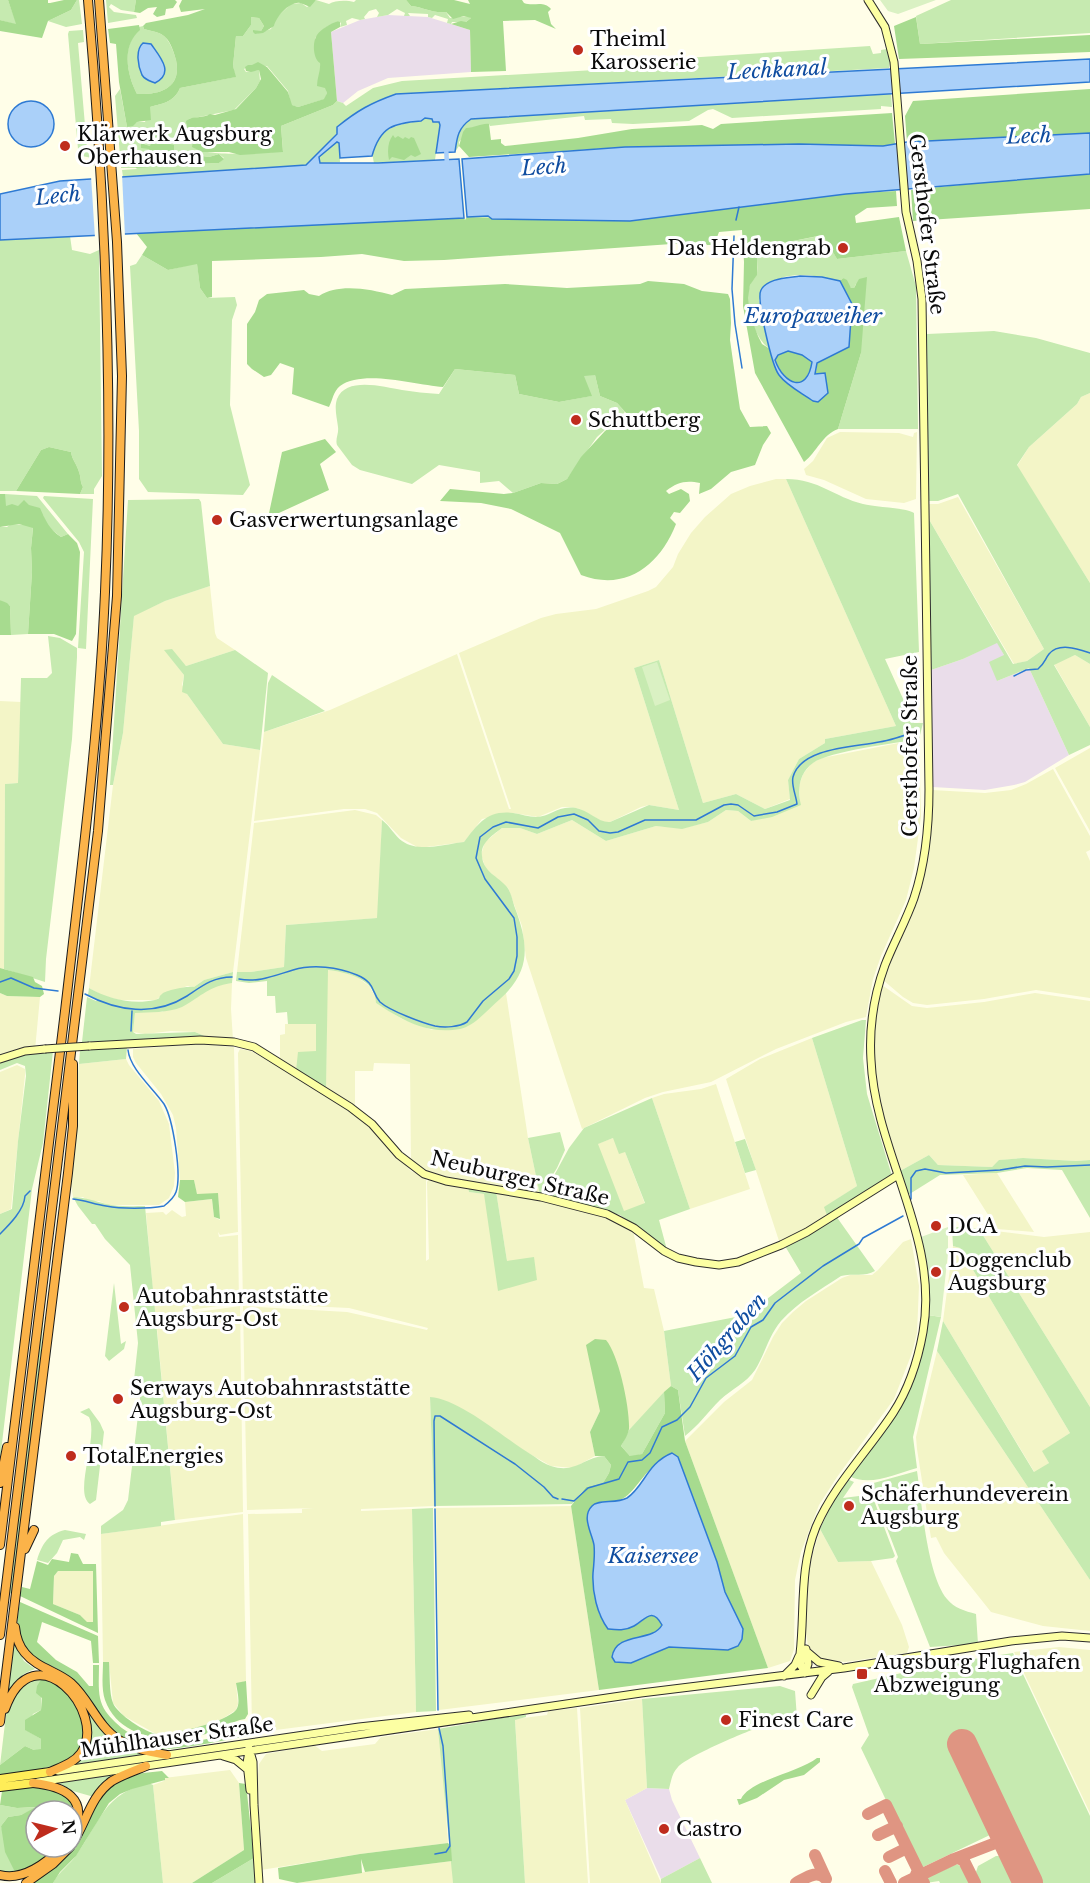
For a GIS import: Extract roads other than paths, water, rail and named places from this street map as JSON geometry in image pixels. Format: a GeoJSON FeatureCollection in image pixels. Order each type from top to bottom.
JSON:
{"type":"FeatureCollection","features":[{"type":"Feature","properties":{"kind":"highway"},"geometry":{"type":"LineString","coordinates":[[0,1545],[87,829],[101,665],[109,476],[105,242],[88,0]]}},
{"type":"Feature","properties":{"kind":"highway"},"geometry":{"type":"LineString","coordinates":[[0,1635],[98,831],[117,596],[122,376],[113,166],[99,0]]}},
{"type":"Feature","properties":{"kind":"highway"},"geometry":{"type":"LineString","coordinates":[[0,1723],[68,1173],[74,1099],[72,1043]]}},
{"type":"Feature","properties":{"kind":"highway"},"geometry":{"type":"LineString","coordinates":[[68,1173],[72,1205]]}},
{"type":"Feature","properties":{"kind":"highway"},"geometry":{"type":"LineString","coordinates":[[0,1483],[17,1402]]}},
{"type":"Feature","properties":{"kind":"highway"},"geometry":{"type":"LineString","coordinates":[[20,1560],[34,1530]]}},
{"type":"Feature","properties":{"kind":"highway"},"geometry":{"type":"LineString","coordinates":[[14,1608],[17,1639],[28,1657],[72,1684],[99,1721],[115,1737],[136,1748],[167,1755]]}},
{"type":"Feature","properties":{"kind":"highway"},"geometry":{"type":"LineString","coordinates":[[0,1723],[12,1691],[24,1680],[33,1676],[43,1676],[54,1679],[65,1687],[77,1699],[82,1710],[86,1723],[86,1741],[83,1750],[74,1761],[50,1772]]}},
{"type":"Feature","properties":{"kind":"highway"},"geometry":{"type":"LineString","coordinates":[[84,1822],[101,1791],[117,1778],[146,1766]]}},
{"type":"Feature","properties":{"kind":"highway"},"geometry":{"type":"LineString","coordinates":[[33,1783],[60,1787],[73,1799]]}},
{"type":"Feature","properties":{"kind":"highway"},"geometry":{"type":"LineString","coordinates":[[0,1875],[15,1876],[30,1871],[48,1859]]}},
{"type":"Feature","properties":{"kind":"highway"},"geometry":{"type":"LineString","coordinates":[[26,1883],[58,1859]]}},
{"type":"Feature","properties":{"kind":"main road","name":"Gersthofer Straße"},"geometry":{"type":"LineString","coordinates":[[805,1673],[801,1665],[803,1579],[816,1528],[841,1484],[894,1412],[910,1379],[923,1332],[926,1288],[917,1236],[875,1097],[870,1058],[874,1005],[885,966],[917,888],[926,852],[929,814],[924,507],[924,325],[921,281],[905,206],[894,62],[885,27],[868,0]]}},
{"type":"Feature","properties":{"kind":"main road","name":"Neuburger Straße"},"geometry":{"type":"LineString","coordinates":[[0,1059],[25,1051],[45,1049],[200,1040],[234,1042],[254,1047],[351,1107],[372,1125],[399,1155],[424,1174],[446,1181],[541,1197],[607,1214],[634,1228],[664,1251],[678,1258],[719,1265],[738,1262],[807,1232],[898,1175]]}},
{"type":"Feature","properties":{"kind":"main road"},"geometry":{"type":"LineString","coordinates":[[517,1711],[831,1670],[1034,1638],[1062,1636],[1090,1638]]}},
{"type":"Feature","properties":{"kind":"main road"},"geometry":{"type":"LineString","coordinates":[[784,1676],[803,1652],[819,1662],[844,1668]]}},
{"type":"Feature","properties":{"kind":"main road"},"geometry":{"type":"LineString","coordinates":[[811,1695],[822,1677],[831,1670]]}},
{"type":"Feature","properties":{"kind":"main road","name":"Mühlhauser Straße"},"geometry":{"type":"LineString","coordinates":[[3,1783],[50,1772],[359,1727],[517,1711]]}},
{"type":"Feature","properties":{"kind":"main road","name":"Mühlhauser Straße"},"geometry":{"type":"LineString","coordinates":[[3,1783],[33,1783],[517,1711]]}},
{"type":"Feature","properties":{"kind":"main road"},"geometry":{"type":"LineString","coordinates":[[248,1743],[249,1751]]}},
{"type":"Feature","properties":{"kind":"main road","name":"Mühlhauser Straße"},"geometry":{"type":"LineString","coordinates":[[249,1751],[247,1769],[254,1805]]}},
{"type":"Feature","properties":{"kind":"main road","name":"Mühlhauser Straße"},"geometry":{"type":"LineString","coordinates":[[249,1751],[253,1762],[259,1883]]}},
{"type":"Feature","properties":{"kind":"main road"},"geometry":{"type":"LineString","coordinates":[[220,1755],[236,1760],[247,1769]]}},
{"type":"Feature","properties":{"kind":"water"},"geometry":{"type":"Polygon","coordinates":[[[143,43],[151,44],[164,65],[164,75],[155,83],[142,75],[138,63],[140,46],[143,43]]]}},
{"type":"Feature","properties":{"kind":"water","name":"Lech"},"geometry":{"type":"Polygon","coordinates":[[[1090,59],[1090,82],[471,119],[459,133],[455,152],[436,153],[440,125],[439,122],[425,118],[421,121],[403,123],[389,128],[379,139],[372,156],[340,158],[337,142],[319,157],[320,163],[459,159],[464,218],[0,240],[0,194],[60,181],[306,165],[337,134],[337,127],[365,108],[396,94],[1090,59]]]}},
{"type":"Feature","properties":{"kind":"water"},"geometry":{"type":"Polygon","coordinates":[[[31,101],[47,108],[54,124],[47,140],[31,147],[15,140],[8,124],[15,108],[31,101]]]}},
{"type":"Feature","properties":{"kind":"water","name":"Lech"},"geometry":{"type":"Polygon","coordinates":[[[1090,133],[1090,174],[846,194],[630,221],[467,217],[462,159],[625,147],[799,144],[883,146],[907,142],[1090,133]]]}},
{"type":"Feature","properties":{"kind":"water","name":"Europaweiher"},"geometry":{"type":"Polygon","coordinates":[[[800,276],[840,281],[852,304],[849,347],[817,363],[815,374],[825,373],[828,393],[818,402],[786,383],[779,375],[773,359],[761,306],[760,296],[764,286],[773,281],[800,276]],[[788,351],[778,355],[775,360],[779,369],[789,380],[800,382],[809,372],[812,362],[802,355],[788,351]]]}},
{"type":"Feature","properties":{"kind":"water","name":"Kaisersee"},"geometry":{"type":"Polygon","coordinates":[[[672,1453],[678,1457],[717,1562],[725,1592],[743,1629],[742,1639],[738,1646],[728,1650],[669,1647],[631,1663],[615,1662],[612,1657],[620,1644],[651,1634],[662,1625],[652,1615],[627,1629],[608,1629],[598,1610],[594,1595],[594,1545],[587,1515],[595,1504],[627,1498],[638,1488],[657,1463],[672,1453]]]}},
{"type":"Feature","properties":{"kind":"waterway","name":"Lechkanal"},"geometry":{"type":"LineString","coordinates":[[446,146],[447,165]]}},
{"type":"Feature","properties":{"kind":"waterway"},"geometry":{"type":"LineString","coordinates":[[736,220],[739,207]]}},
{"type":"Feature","properties":{"kind":"waterway"},"geometry":{"type":"LineString","coordinates":[[734,236],[732,289],[742,368]]}},
{"type":"Feature","properties":{"kind":"waterway"},"geometry":{"type":"LineString","coordinates":[[1014,676],[1026,670],[1038,669],[1049,654],[1058,648],[1090,653]]}},
{"type":"Feature","properties":{"kind":"waterway"},"geometry":{"type":"LineString","coordinates":[[239,979],[260,979],[309,967],[334,968],[363,978],[370,984],[380,1002],[407,1016],[439,1027],[464,1024],[483,1001],[509,979],[514,971],[517,956],[514,918],[485,879],[476,858],[480,837],[493,827],[506,822],[538,828],[558,817],[574,814],[588,820],[599,831],[610,833],[618,832],[645,820],[696,820],[724,805],[731,804],[738,805],[754,816],[777,812],[797,804],[793,777],[798,767],[807,760],[830,750],[889,740],[919,730]]}},
{"type":"Feature","properties":{"kind":"waterway"},"geometry":{"type":"LineString","coordinates":[[85,994],[123,1008],[149,1009],[174,1003],[213,980],[232,977]]}},
{"type":"Feature","properties":{"kind":"waterway"},"geometry":{"type":"LineString","coordinates":[[0,982],[11,978],[34,988],[58,991]]}},
{"type":"Feature","properties":{"kind":"waterway"},"geometry":{"type":"LineString","coordinates":[[131,1031],[132,1011]]}},
{"type":"Feature","properties":{"kind":"waterway"},"geometry":{"type":"LineString","coordinates":[[73,1199],[112,1207],[150,1208],[164,1206],[176,1192],[177,1161],[167,1111],[137,1071],[128,1050]]}},
{"type":"Feature","properties":{"kind":"waterway","name":"Höhgraben"},"geometry":{"type":"LineString","coordinates":[[911,1199],[911,1178],[916,1171],[925,1169],[946,1173],[1025,1166],[1090,1165]]}},
{"type":"Feature","properties":{"kind":"waterway"},"geometry":{"type":"LineString","coordinates":[[0,1234],[16,1216],[25,1196],[30,1191]]}},
{"type":"Feature","properties":{"kind":"waterway","name":"Höhgraben"},"geometry":{"type":"LineString","coordinates":[[562,1499],[574,1501],[588,1488],[619,1479],[628,1462],[642,1460],[650,1453],[662,1427],[677,1420],[690,1407],[706,1378],[735,1356],[751,1327],[763,1320],[775,1303],[823,1266],[859,1244],[863,1238],[903,1216]]}},
{"type":"Feature","properties":{"kind":"waterway","name":"Höhgraben"},"geometry":{"type":"LineString","coordinates":[[435,1506],[435,1416],[440,1416],[515,1464],[558,1499]]}},
{"type":"Feature","properties":{"kind":"waterway","name":"Höhgraben"},"geometry":{"type":"LineString","coordinates":[[435,1509],[438,1710]]}},
{"type":"Feature","properties":{"kind":"waterway","name":"Höhgraben"},"geometry":{"type":"LineString","coordinates":[[435,1854],[446,1852],[450,1846],[443,1746],[439,1728]]}},
{"type":"Feature","properties":{"kind":"place","name":"Theiml Karosserie"},"geometry":{"type":"Point","coordinates":[578,50]}},
{"type":"Feature","properties":{"kind":"place","name":"Klärwerk Augsburg Oberhausen"},"geometry":{"type":"Point","coordinates":[65,146]}},
{"type":"Feature","properties":{"kind":"place","name":"Das Heldengrab"},"geometry":{"type":"Point","coordinates":[843,248]}},
{"type":"Feature","properties":{"kind":"place","name":"Schuttberg"},"geometry":{"type":"Point","coordinates":[576,420]}},
{"type":"Feature","properties":{"kind":"place","name":"Gasverwertungsanlage"},"geometry":{"type":"Point","coordinates":[217,520]}},
{"type":"Feature","properties":{"kind":"place","name":"DCA"},"geometry":{"type":"Point","coordinates":[936,1226]}},
{"type":"Feature","properties":{"kind":"place","name":"Doggenclub Augsburg"},"geometry":{"type":"Point","coordinates":[936,1272]}},
{"type":"Feature","properties":{"kind":"place","name":"Autobahnraststätte Augsburg-Ost"},"geometry":{"type":"Point","coordinates":[124,1307]}},
{"type":"Feature","properties":{"kind":"place","name":"Serways Autobahnraststätte Augsburg-Ost"},"geometry":{"type":"Point","coordinates":[118,1399]}},
{"type":"Feature","properties":{"kind":"place","name":"TotalEnergies"},"geometry":{"type":"Point","coordinates":[71,1456]}},
{"type":"Feature","properties":{"kind":"place","name":"Schäferhundeverein Augsburg"},"geometry":{"type":"Point","coordinates":[849,1506]}},
{"type":"Feature","properties":{"kind":"place","name":"Augsburg Flughafen Abzweigung"},"geometry":{"type":"Point","coordinates":[862,1674]}},
{"type":"Feature","properties":{"kind":"place","name":"Finest Care"},"geometry":{"type":"Point","coordinates":[726,1720]}},
{"type":"Feature","properties":{"kind":"place","name":"Castro"},"geometry":{"type":"Point","coordinates":[664,1829]}}]}
